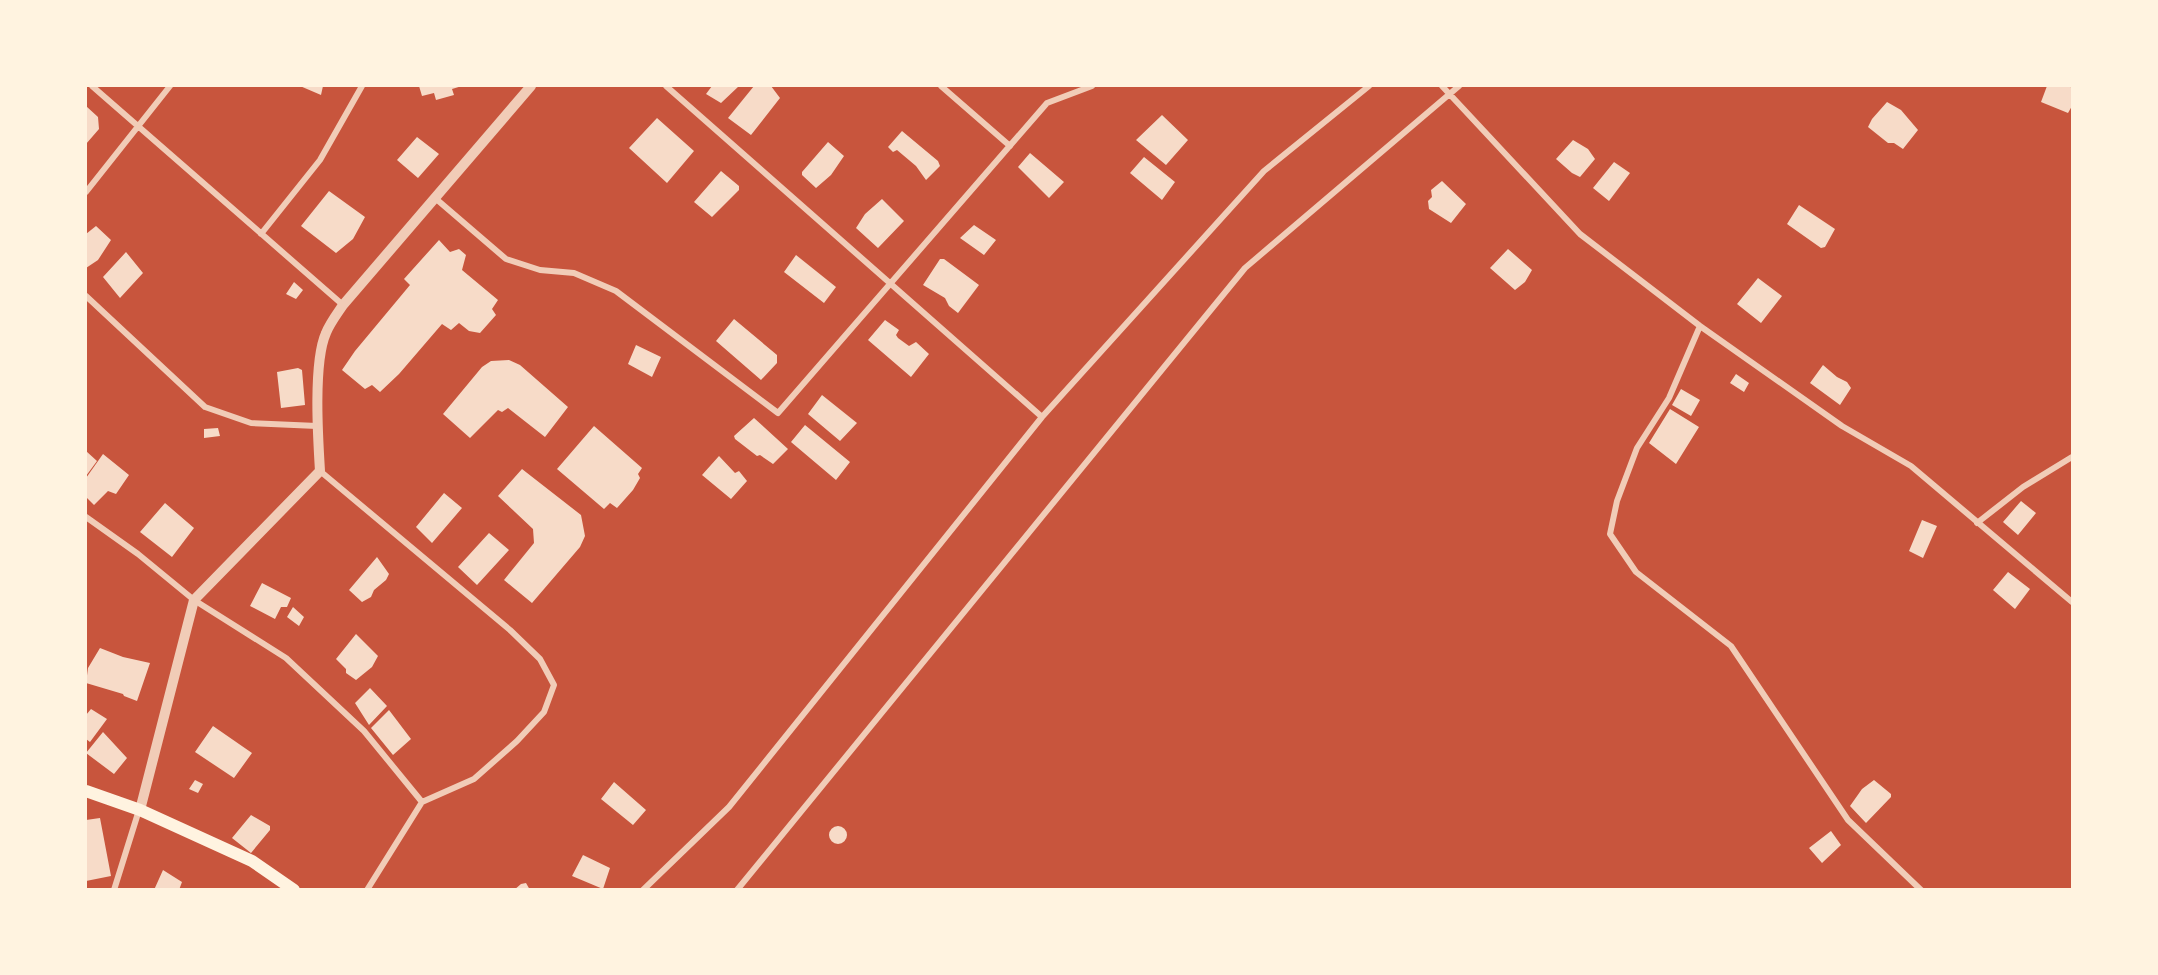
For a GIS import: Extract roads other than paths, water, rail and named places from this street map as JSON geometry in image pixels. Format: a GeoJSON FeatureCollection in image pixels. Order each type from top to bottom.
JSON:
{"type":"FeatureCollection","features":[{"type":"Feature","properties":{"kind":"main road"},"geometry":{"type":"LineString","coordinates":[[86,791],[140,810],[252,861],[294,890]]}},
{"type":"Feature","properties":{"kind":"street"},"geometry":{"type":"LineString","coordinates":[[92,86],[343,305]]}},
{"type":"Feature","properties":{"kind":"street"},"geometry":{"type":"LineString","coordinates":[[86,192],[170,86]]}},
{"type":"Feature","properties":{"kind":"street"},"geometry":{"type":"LineString","coordinates":[[261,234],[320,160],[362,86]]}},
{"type":"Feature","properties":{"kind":"street"},"geometry":{"type":"LineString","coordinates":[[367,890],[422,802],[474,779],[517,741],[543,712],[554,685],[540,659],[510,630],[320,471],[317,426],[319,377],[325,334],[343,305],[531,86]]}},
{"type":"Feature","properties":{"kind":"street"},"geometry":{"type":"LineString","coordinates":[[666,86],[1042,417]]}},
{"type":"Feature","properties":{"kind":"street"},"geometry":{"type":"LineString","coordinates":[[942,86],[1010,146]]}},
{"type":"Feature","properties":{"kind":"street"},"geometry":{"type":"LineString","coordinates":[[435,198],[506,259],[540,270],[574,273],[616,291],[778,413],[1047,103],[1092,86]]}},
{"type":"Feature","properties":{"kind":"street"},"geometry":{"type":"LineString","coordinates":[[643,890],[729,807],[1042,417],[1264,171],[1369,86]]}},
{"type":"Feature","properties":{"kind":"street"},"geometry":{"type":"LineString","coordinates":[[1442,86],[1580,234],[1700,326],[1842,426],[1911,466],[2073,602]]}},
{"type":"Feature","properties":{"kind":"street"},"geometry":{"type":"LineString","coordinates":[[737,890],[1245,268],[1459,86]]}},
{"type":"Feature","properties":{"kind":"street"},"geometry":{"type":"LineString","coordinates":[[86,296],[205,407],[251,423],[317,426]]}},
{"type":"Feature","properties":{"kind":"street"},"geometry":{"type":"LineString","coordinates":[[1700,326],[1669,399],[1637,448],[1617,501],[1610,534],[1636,572],[1731,646],[1848,820],[1921,890]]}},
{"type":"Feature","properties":{"kind":"street"},"geometry":{"type":"LineString","coordinates":[[1977,523],[2023,487],[2073,457]]}},
{"type":"Feature","properties":{"kind":"street"},"geometry":{"type":"LineString","coordinates":[[114,890],[140,810],[194,600],[320,471]]}},
{"type":"Feature","properties":{"kind":"street"},"geometry":{"type":"LineString","coordinates":[[86,517],[138,554],[194,600],[286,658],[364,730],[422,802]]}}]}
